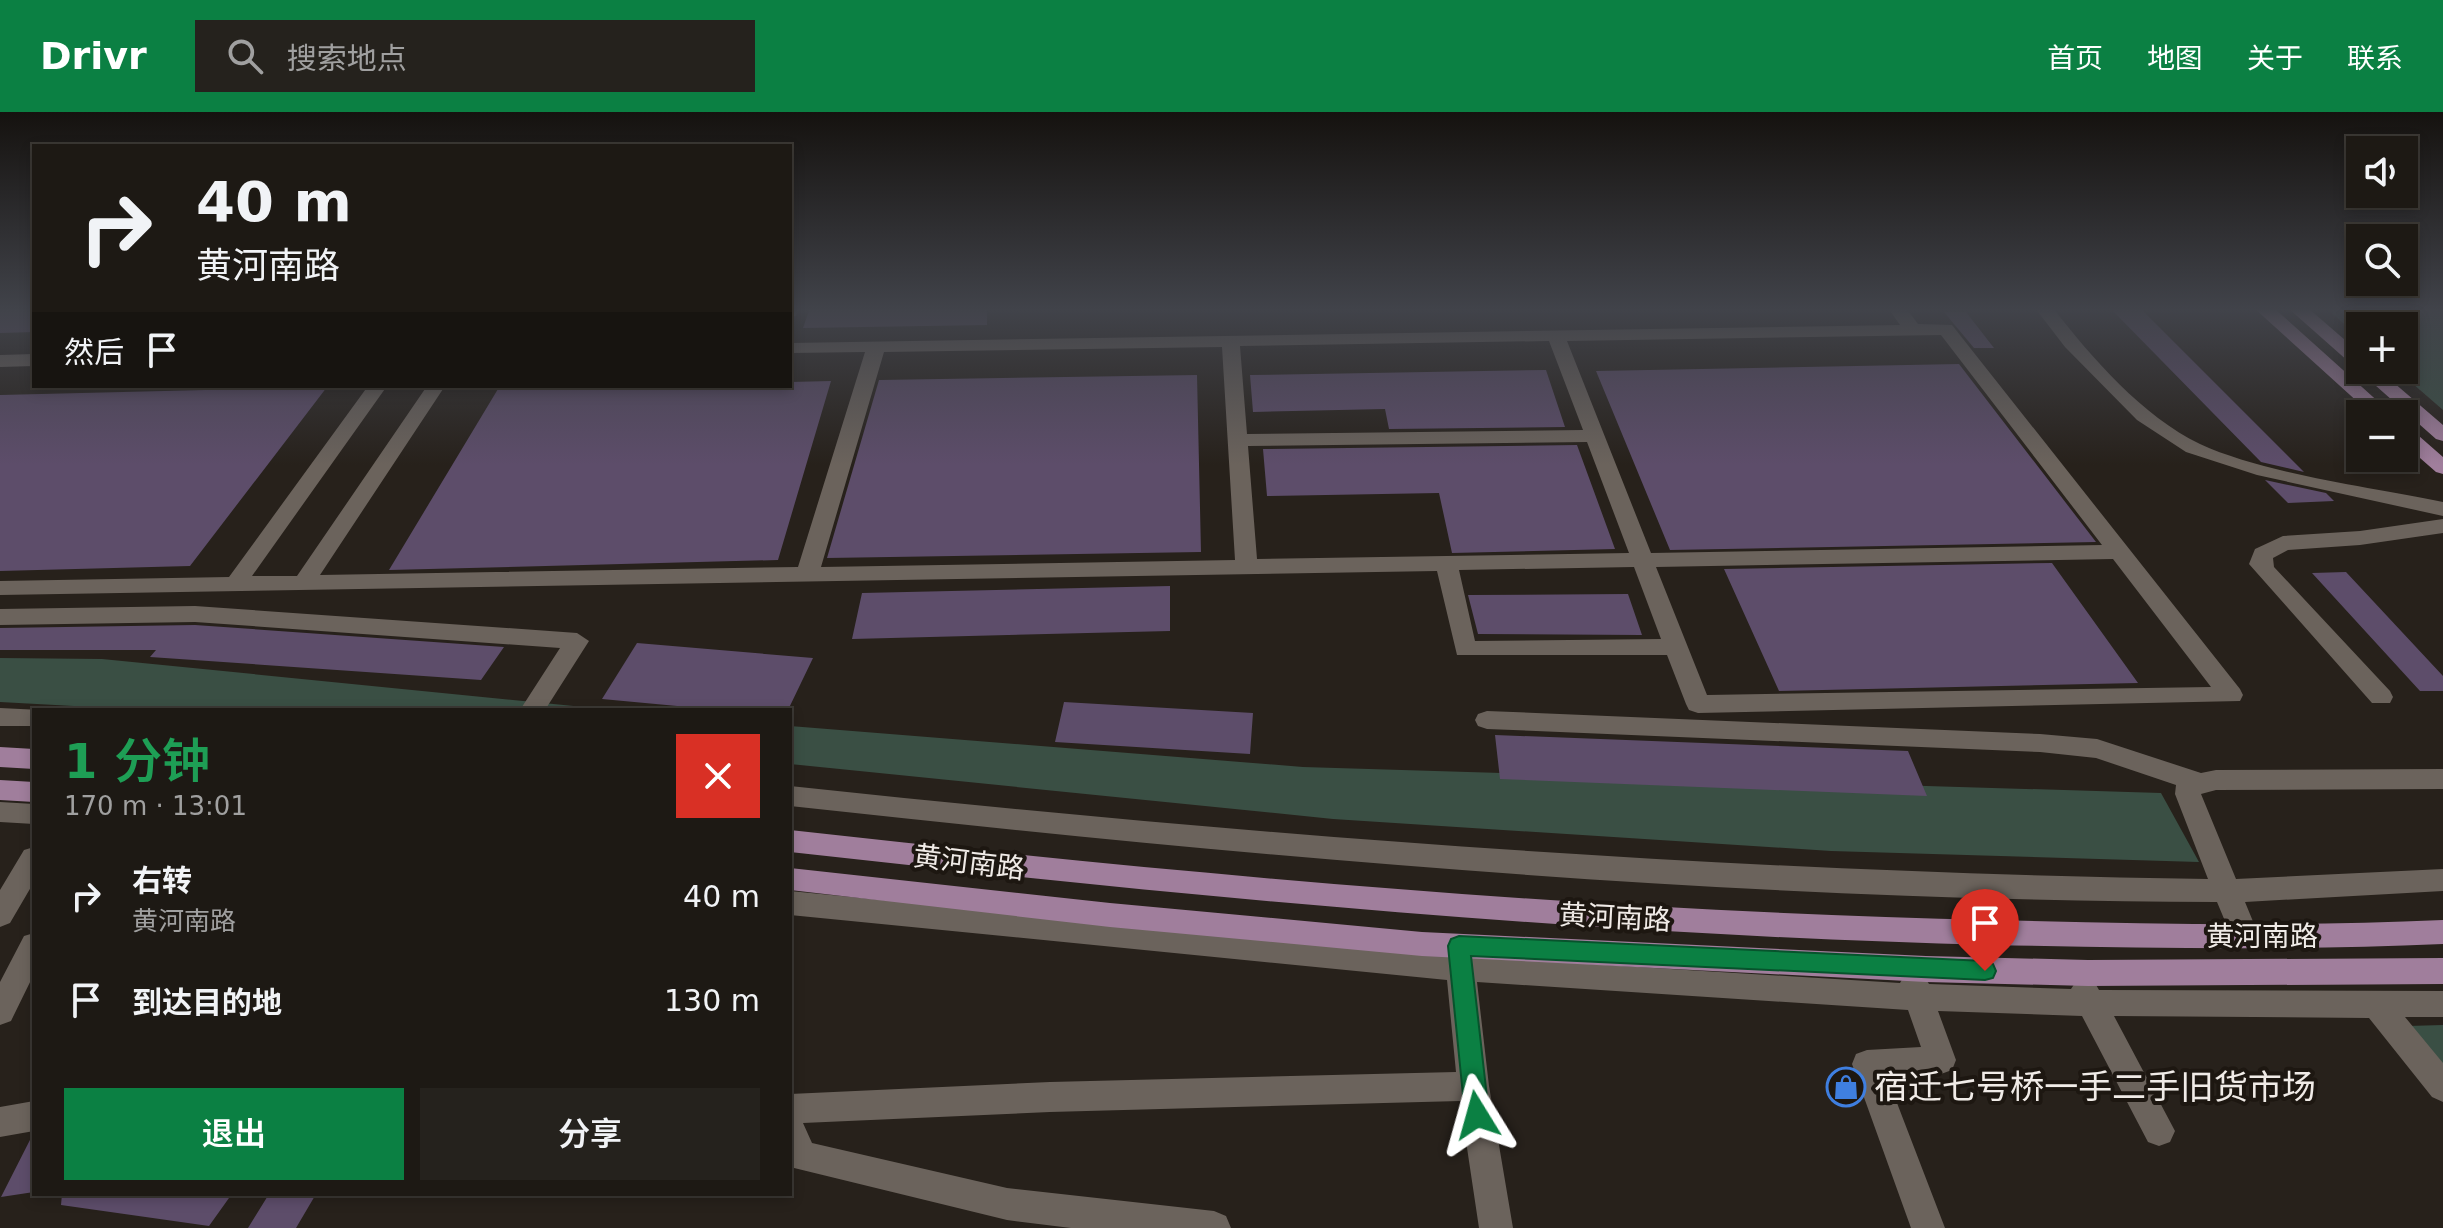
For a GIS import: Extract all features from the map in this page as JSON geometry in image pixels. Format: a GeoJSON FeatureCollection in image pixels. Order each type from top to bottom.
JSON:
{"type":"FeatureCollection","features":[{"type":"Feature","properties":{"kind":"main road"},"geometry":{"type":"LineString","coordinates":[[2321,360],[2366,400]]}},
{"type":"Feature","properties":{"kind":"main road"},"geometry":{"type":"LineString","coordinates":[[2384,384],[2443,435]]}},
{"type":"Feature","properties":{"kind":"main road"},"geometry":{"type":"LineString","coordinates":[[2418,446],[2443,468]]}},
{"type":"Feature","properties":{"kind":"main road"},"geometry":{"type":"LineString","coordinates":[[0,757],[32,759]]}},
{"type":"Feature","properties":{"kind":"main road"},"geometry":{"type":"LineString","coordinates":[[0,790],[32,792]]}},
{"type":"Feature","properties":{"kind":"main road","name":"黄河南路"},"geometry":{"type":"LineString","coordinates":[[792,841],[1133,881],[1430,907],[1895,932],[2245,936],[2443,932]]}},
{"type":"Feature","properties":{"kind":"main road","name":"黄河南路"},"geometry":{"type":"LineString","coordinates":[[792,879],[1126,916],[1460,958],[2074,973],[2443,971]]}},
{"type":"Feature","properties":{"kind":"street"},"geometry":{"type":"LineString","coordinates":[[0,361],[31,360]]}},
{"type":"Feature","properties":{"kind":"street"},"geometry":{"type":"LineString","coordinates":[[808,572],[872,360]]}},
{"type":"Feature","properties":{"kind":"street"},"geometry":{"type":"LineString","coordinates":[[1232,360],[1246,565]]}},
{"type":"Feature","properties":{"kind":"street"},"geometry":{"type":"LineString","coordinates":[[1565,360],[1698,704],[2231,695],[1970,360]]}},
{"type":"Feature","properties":{"kind":"street"},"geometry":{"type":"LineString","coordinates":[[2088,360],[2144,416],[2193,448],[2257,469],[2443,509]]}},
{"type":"Feature","properties":{"kind":"street"},"geometry":{"type":"LineString","coordinates":[[235,584],[377,388]]}},
{"type":"Feature","properties":{"kind":"street"},"geometry":{"type":"LineString","coordinates":[[304,582],[435,388]]}},
{"type":"Feature","properties":{"kind":"street"},"geometry":{"type":"LineString","coordinates":[[1238,440],[1594,436]]}},
{"type":"Feature","properties":{"kind":"street"},"geometry":{"type":"LineString","coordinates":[[2381,697],[2266,572],[2260,564],[2263,554],[2283,543],[2360,538],[2443,526]]}},
{"type":"Feature","properties":{"kind":"street"},"geometry":{"type":"LineString","coordinates":[[0,588],[1641,557],[2119,552]]}},
{"type":"Feature","properties":{"kind":"street"},"geometry":{"type":"LineString","coordinates":[[1446,561],[1465,649],[1675,647]]}},
{"type":"Feature","properties":{"kind":"street"},"geometry":{"type":"LineString","coordinates":[[0,617],[195,614],[577,641],[533,708]]}},
{"type":"Feature","properties":{"kind":"street"},"geometry":{"type":"LineString","coordinates":[[0,717],[32,717]]}},
{"type":"Feature","properties":{"kind":"street"},"geometry":{"type":"LineString","coordinates":[[1487,720],[2040,743],[2097,749],[2197,782],[2443,779]]}},
{"type":"Feature","properties":{"kind":"street"},"geometry":{"type":"LineString","coordinates":[[2197,782],[2189,786],[2188,794],[2245,936]]}},
{"type":"Feature","properties":{"kind":"street"},"geometry":{"type":"LineString","coordinates":[[792,796],[1320,852],[1874,884],[2286,890],[2443,880]]}},
{"type":"Feature","properties":{"kind":"street"},"geometry":{"type":"LineString","coordinates":[[0,812],[32,814]]}},
{"type":"Feature","properties":{"kind":"street"},"geometry":{"type":"LineString","coordinates":[[0,915],[32,861]]}},
{"type":"Feature","properties":{"kind":"street"},"geometry":{"type":"LineString","coordinates":[[792,903],[1919,998],[2443,1004]]}},
{"type":"Feature","properties":{"kind":"street"},"geometry":{"type":"LineString","coordinates":[[0,1012],[32,949]]}},
{"type":"Feature","properties":{"kind":"street"},"geometry":{"type":"LineString","coordinates":[[1460,958],[1473,1086],[1496,1228]]}},
{"type":"Feature","properties":{"kind":"street"},"geometry":{"type":"LineString","coordinates":[[1908,968],[1941,1060],[1867,1064],[1928,1228]]}},
{"type":"Feature","properties":{"kind":"street"},"geometry":{"type":"LineString","coordinates":[[2074,973],[2159,1131]]}},
{"type":"Feature","properties":{"kind":"street"},"geometry":{"type":"LineString","coordinates":[[2377,1005],[2443,1087]]}},
{"type":"Feature","properties":{"kind":"street"},"geometry":{"type":"LineString","coordinates":[[792,1109],[1050,1097],[1473,1086]]}},
{"type":"Feature","properties":{"kind":"street"},"geometry":{"type":"LineString","coordinates":[[0,1122],[32,1116]]}},
{"type":"Feature","properties":{"kind":"street"},"geometry":{"type":"LineString","coordinates":[[792,1135],[801,1156],[977,1198],[1214,1228]]}},
{"type":"Feature","properties":{"kind":"green space"},"geometry":{"type":"Polygon","coordinates":[[[2418,360],[2443,360],[2443,410],[2413,384],[2418,384],[2418,360]]]}},
{"type":"Feature","properties":{"kind":"green space"},"geometry":{"type":"Polygon","coordinates":[[[0,658],[102,659],[594,708],[110,708],[0,702],[0,658]]]}},
{"type":"Feature","properties":{"kind":"green space"},"geometry":{"type":"Polygon","coordinates":[[[792,726],[1303,767],[2161,793],[2199,862],[1831,851],[1333,819],[792,764],[792,726]]]}},
{"type":"Feature","properties":{"kind":"green space"},"geometry":{"type":"Polygon","coordinates":[[[2443,1025],[2443,1072],[2407,1026],[2443,1025]]]}},
{"type":"Feature","properties":{"kind":"building"},"geometry":{"type":"Polygon","coordinates":[[[2161,360],[2192,360],[2304,472],[2261,462],[2161,360]]]}},
{"type":"Feature","properties":{"kind":"building"},"geometry":{"type":"Polygon","coordinates":[[[1959,364],[2096,542],[1670,550],[1596,371],[1959,364]]]}},
{"type":"Feature","properties":{"kind":"building"},"geometry":{"type":"Polygon","coordinates":[[[1546,370],[1565,427],[1389,429],[1385,409],[1253,412],[1250,375],[1546,370]]]}},
{"type":"Feature","properties":{"kind":"building"},"geometry":{"type":"Polygon","coordinates":[[[1197,375],[1201,552],[827,558],[879,380],[1197,375]]]}},
{"type":"Feature","properties":{"kind":"building"},"geometry":{"type":"Polygon","coordinates":[[[831,381],[778,560],[389,570],[498,389],[792,388],[792,382],[831,381]]]}},
{"type":"Feature","properties":{"kind":"building"},"geometry":{"type":"Polygon","coordinates":[[[326,388],[190,566],[0,571],[0,395],[326,388]]]}},
{"type":"Feature","properties":{"kind":"building"},"geometry":{"type":"Polygon","coordinates":[[[1577,445],[1615,549],[1452,553],[1439,493],[1267,496],[1263,449],[1577,445]]]}},
{"type":"Feature","properties":{"kind":"building"},"geometry":{"type":"Polygon","coordinates":[[[2265,480],[2326,493],[2334,501],[2288,503],[2265,480]]]}},
{"type":"Feature","properties":{"kind":"building"},"geometry":{"type":"Polygon","coordinates":[[[2052,563],[2138,683],[1779,691],[1724,569],[2052,563]]]}},
{"type":"Feature","properties":{"kind":"building"},"geometry":{"type":"Polygon","coordinates":[[[2346,572],[2443,676],[2443,691],[2420,691],[2312,573],[2346,572]]]}},
{"type":"Feature","properties":{"kind":"building"},"geometry":{"type":"Polygon","coordinates":[[[1170,586],[1170,631],[852,639],[862,593],[1170,586]]]}},
{"type":"Feature","properties":{"kind":"building"},"geometry":{"type":"Polygon","coordinates":[[[1628,594],[1642,635],[1478,634],[1468,595],[1628,594]]]}},
{"type":"Feature","properties":{"kind":"building"},"geometry":{"type":"Polygon","coordinates":[[[195,625],[504,647],[481,680],[150,657],[156,650],[0,650],[0,628],[195,625]]]}},
{"type":"Feature","properties":{"kind":"building"},"geometry":{"type":"Polygon","coordinates":[[[637,643],[813,658],[789,708],[699,708],[602,699],[637,643]]]}},
{"type":"Feature","properties":{"kind":"building"},"geometry":{"type":"Polygon","coordinates":[[[1064,702],[1253,713],[1250,754],[1055,742],[1064,702]]]}},
{"type":"Feature","properties":{"kind":"building"},"geometry":{"type":"Polygon","coordinates":[[[1495,735],[1908,751],[1927,796],[1500,779],[1495,735]]]}},
{"type":"Feature","properties":{"kind":"building"},"geometry":{"type":"Polygon","coordinates":[[[32,1136],[32,1192],[1,1197],[32,1136]]]}},
{"type":"Feature","properties":{"kind":"building"},"geometry":{"type":"Polygon","coordinates":[[[62,1196],[229,1198],[209,1226],[61,1205],[62,1196]]]}},
{"type":"Feature","properties":{"kind":"building"},"geometry":{"type":"Polygon","coordinates":[[[268,1196],[315,1196],[296,1228],[248,1228],[268,1196]]]}},
{"type":"Feature","properties":{"kind":"place","name":"宿迁七号桥一手二手旧货市场"},"geometry":{"type":"Point","coordinates":[1846,1087]}},
{"type":"Feature","properties":{"kind":"route"},"geometry":{"type":"LineString","coordinates":[[1477,1115],[1459,946],[1985,971]]}}]}
